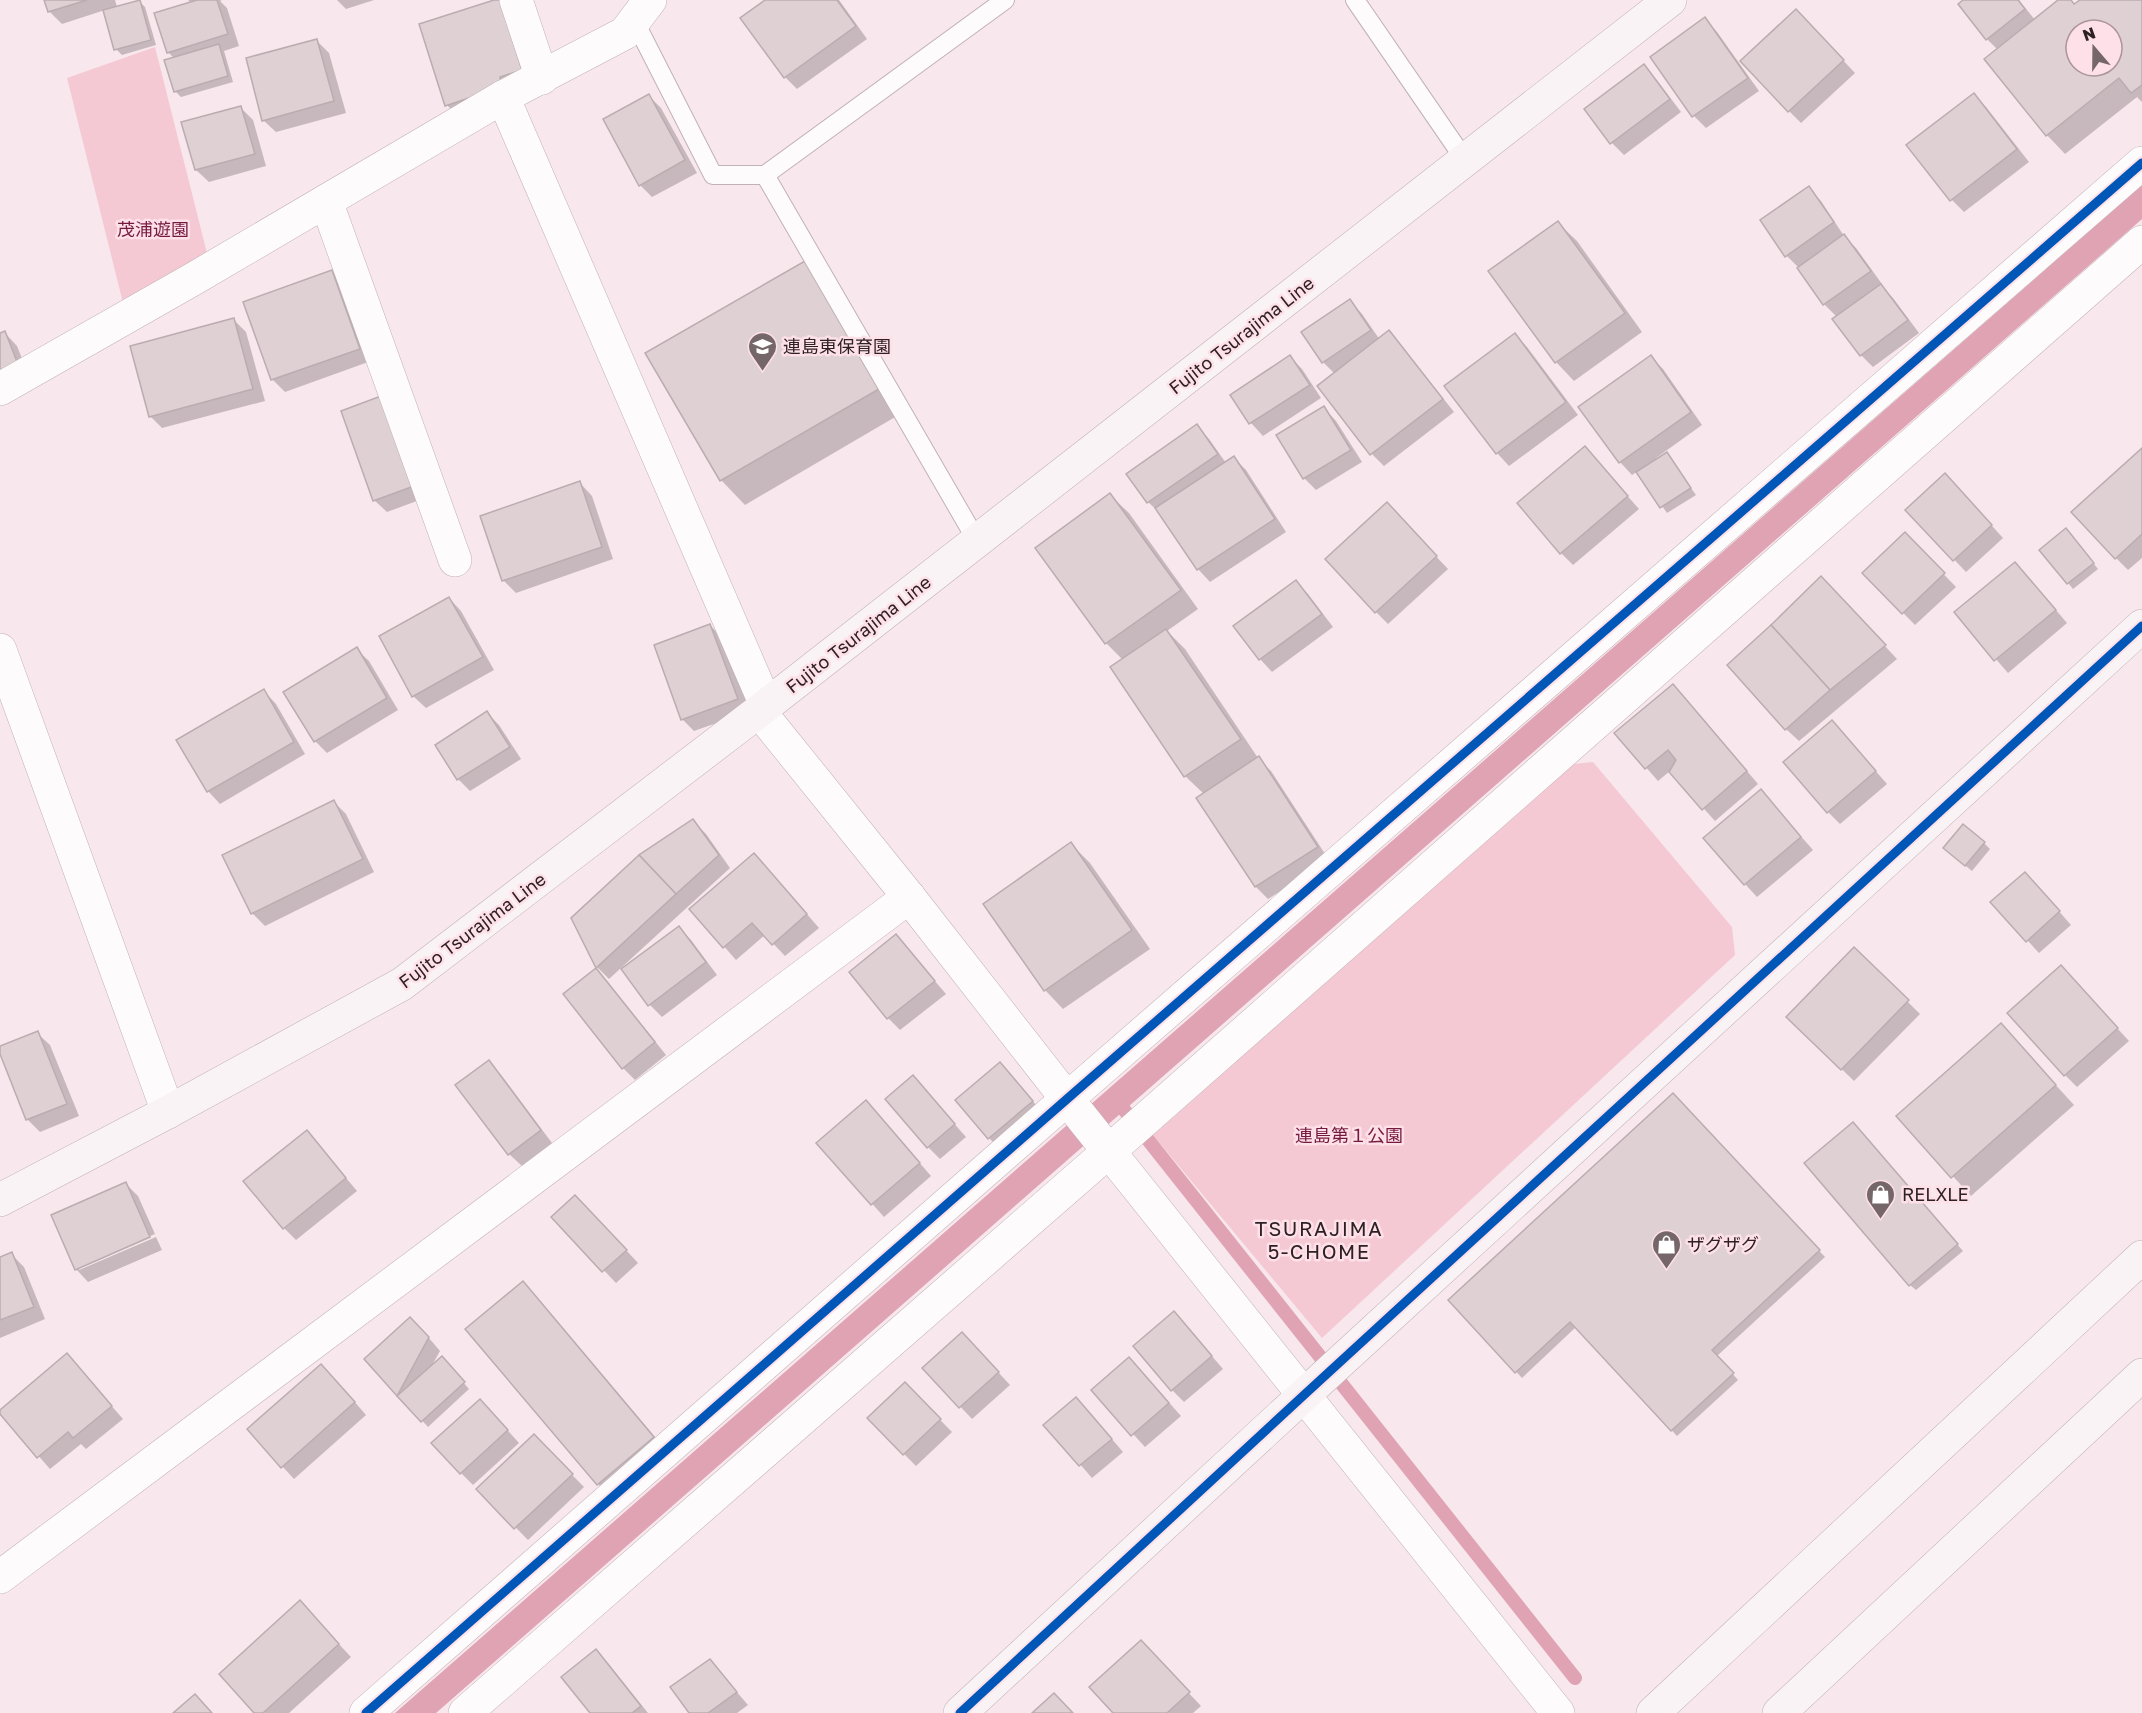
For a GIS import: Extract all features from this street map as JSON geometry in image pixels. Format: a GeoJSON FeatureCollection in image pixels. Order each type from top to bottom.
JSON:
{"type":"FeatureCollection","features":[{"type":"Feature","properties":{"kind":"street"},"geometry":{"type":"LineString","coordinates":[[516,0],[542,78]]}},
{"type":"Feature","properties":{"kind":"street","name":"Fujito Tsurajima Line"},"geometry":{"type":"LineString","coordinates":[[0,1200],[168,1112],[402,984],[763,708],[1670,0]]}},
{"type":"Feature","properties":{"kind":"street"},"geometry":{"type":"LineString","coordinates":[[0,389],[503,97],[624,33],[642,10]]}},
{"type":"Feature","properties":{"kind":"street"},"geometry":{"type":"LineString","coordinates":[[503,97],[763,708],[1072,1105],[1122,1134],[1558,1713]]}},
{"type":"Feature","properties":{"kind":"street"},"geometry":{"type":"LineString","coordinates":[[366,1713],[1072,1105],[2142,163]]}},
{"type":"Feature","properties":{"kind":"street"},"geometry":{"type":"LineString","coordinates":[[326,201],[455,560]]}},
{"type":"Feature","properties":{"kind":"street"},"geometry":{"type":"LineString","coordinates":[[465,1713],[1122,1134],[2142,242]]}},
{"type":"Feature","properties":{"kind":"street"},"geometry":{"type":"LineString","coordinates":[[960,1713],[2142,626]]}},
{"type":"Feature","properties":{"kind":"street"},"geometry":{"type":"LineString","coordinates":[[0,650],[168,1112]]}},
{"type":"Feature","properties":{"kind":"street"},"geometry":{"type":"LineString","coordinates":[[0,1577],[909,897]]}},
{"type":"Feature","properties":{"kind":"street"},"geometry":{"type":"LineString","coordinates":[[1653,1713],[2142,1257]]}},
{"type":"Feature","properties":{"kind":"street"},"geometry":{"type":"LineString","coordinates":[[1779,1713],[2142,1375]]}},
{"type":"Feature","properties":{"kind":"lane"},"geometry":{"type":"LineString","coordinates":[[642,10],[713,175],[765,175],[1005,0]]}},
{"type":"Feature","properties":{"kind":"lane"},"geometry":{"type":"LineString","coordinates":[[1355,0],[1465,160]]}},
{"type":"Feature","properties":{"kind":"lane"},"geometry":{"type":"LineString","coordinates":[[765,175],[977,541]]}},
{"type":"Feature","properties":{"kind":"green space","name":"茂浦遊園"},"geometry":{"type":"Polygon","coordinates":[[[155,47],[208,257],[124,307],[67,78],[155,47]]]}},
{"type":"Feature","properties":{"kind":"green space","name":"連島第１公園"},"geometry":{"type":"Polygon","coordinates":[[[1593,762],[1732,927],[1735,955],[1322,1338],[1153,1135],[1574,764],[1593,762]]]}},
{"type":"Feature","properties":{"kind":"shaded area"},"geometry":{"type":"Polygon","coordinates":[[[2142,185],[2142,219],[436,1713],[395,1713],[2142,185]]]}},
{"type":"Feature","properties":{"kind":"building"},"geometry":{"type":"Polygon","coordinates":[[[44,0],[87,0],[48,12],[44,0]]]}},
{"type":"Feature","properties":{"kind":"building"},"geometry":{"type":"Polygon","coordinates":[[[140,0],[151,40],[114,50],[103,10],[140,0]]]}},
{"type":"Feature","properties":{"kind":"building"},"geometry":{"type":"Polygon","coordinates":[[[197,0],[217,0],[228,34],[167,53],[154,13],[197,0]]]}},
{"type":"Feature","properties":{"kind":"building"},"geometry":{"type":"Polygon","coordinates":[[[500,0],[522,70],[500,77],[502,87],[445,106],[419,24],[500,0]]]}},
{"type":"Feature","properties":{"kind":"building"},"geometry":{"type":"Polygon","coordinates":[[[765,0],[837,0],[856,26],[784,78],[740,18],[765,0]]]}},
{"type":"Feature","properties":{"kind":"building"},"geometry":{"type":"Polygon","coordinates":[[[1963,0],[2018,0],[2025,9],[1986,40],[1958,4],[1963,0]]]}},
{"type":"Feature","properties":{"kind":"building"},"geometry":{"type":"Polygon","coordinates":[[[2058,0],[2071,0],[2074,4],[2080,0],[2142,0],[2142,85],[2131,93],[2119,78],[2046,136],[1984,59],[2058,0]]]}},
{"type":"Feature","properties":{"kind":"building"},"geometry":{"type":"Polygon","coordinates":[[[1796,9],[1844,60],[1788,112],[1740,61],[1796,9]]]}},
{"type":"Feature","properties":{"kind":"building"},"geometry":{"type":"Polygon","coordinates":[[[1705,17],[1748,78],[1692,117],[1650,57],[1705,17]]]}},
{"type":"Feature","properties":{"kind":"building"},"geometry":{"type":"Polygon","coordinates":[[[317,39],[334,101],[262,121],[246,58],[317,39]]]}},
{"type":"Feature","properties":{"kind":"building"},"geometry":{"type":"Polygon","coordinates":[[[219,44],[228,76],[174,92],[164,60],[219,44]]]}},
{"type":"Feature","properties":{"kind":"building"},"geometry":{"type":"Polygon","coordinates":[[[1644,64],[1670,99],[1610,144],[1584,109],[1644,64]]]}},
{"type":"Feature","properties":{"kind":"building"},"geometry":{"type":"Polygon","coordinates":[[[1974,93],[2017,149],[1950,201],[1906,145],[1974,93]]]}},
{"type":"Feature","properties":{"kind":"building"},"geometry":{"type":"Polygon","coordinates":[[[649,94],[685,160],[639,186],[603,119],[649,94]]]}},
{"type":"Feature","properties":{"kind":"building"},"geometry":{"type":"Polygon","coordinates":[[[241,106],[255,154],[195,170],[181,122],[241,106]]]}},
{"type":"Feature","properties":{"kind":"building"},"geometry":{"type":"Polygon","coordinates":[[[1809,186],[1834,222],[1785,257],[1760,220],[1809,186]]]}},
{"type":"Feature","properties":{"kind":"building"},"geometry":{"type":"Polygon","coordinates":[[[1558,221],[1625,313],[1555,363],[1488,271],[1558,221]]]}},
{"type":"Feature","properties":{"kind":"building"},"geometry":{"type":"Polygon","coordinates":[[[1844,234],[1871,271],[1823,305],[1797,268],[1844,234]]]}},
{"type":"Feature","properties":{"kind":"building","name":"連島東保育園"},"geometry":{"type":"Polygon","coordinates":[[[805,261],[879,389],[720,481],[645,353],[805,261]]]}},
{"type":"Feature","properties":{"kind":"building"},"geometry":{"type":"Polygon","coordinates":[[[332,270],[360,349],[271,380],[243,302],[332,270]]]}},
{"type":"Feature","properties":{"kind":"building"},"geometry":{"type":"Polygon","coordinates":[[[1881,284],[1908,320],[1860,356],[1832,319],[1881,284]]]}},
{"type":"Feature","properties":{"kind":"building"},"geometry":{"type":"Polygon","coordinates":[[[1350,299],[1371,330],[1322,363],[1301,332],[1350,299]]]}},
{"type":"Feature","properties":{"kind":"building"},"geometry":{"type":"Polygon","coordinates":[[[234,318],[253,389],[149,417],[130,346],[234,318]]]}},
{"type":"Feature","properties":{"kind":"building"},"geometry":{"type":"Polygon","coordinates":[[[1389,330],[1443,399],[1370,455],[1317,386],[1389,330]]]}},
{"type":"Feature","properties":{"kind":"building"},"geometry":{"type":"Polygon","coordinates":[[[5,331],[21,372],[0,380],[0,333],[5,331]]]}},
{"type":"Feature","properties":{"kind":"building"},"geometry":{"type":"Polygon","coordinates":[[[1515,333],[1566,402],[1496,454],[1444,386],[1515,333]]]}},
{"type":"Feature","properties":{"kind":"building"},"geometry":{"type":"Polygon","coordinates":[[[1290,355],[1310,385],[1249,424],[1230,395],[1290,355]]]}},
{"type":"Feature","properties":{"kind":"building"},"geometry":{"type":"Polygon","coordinates":[[[1651,355],[1691,412],[1619,463],[1578,407],[1651,355]]]}},
{"type":"Feature","properties":{"kind":"building"},"geometry":{"type":"Polygon","coordinates":[[[381,396],[414,486],[373,501],[341,411],[381,396]]]}},
{"type":"Feature","properties":{"kind":"building"},"geometry":{"type":"Polygon","coordinates":[[[1324,406],[1351,450],[1303,479],[1276,435],[1324,406]]]}},
{"type":"Feature","properties":{"kind":"building"},"geometry":{"type":"Polygon","coordinates":[[[1197,424],[1218,454],[1147,503],[1126,474],[1197,424]]]}},
{"type":"Feature","properties":{"kind":"building"},"geometry":{"type":"Polygon","coordinates":[[[1585,446],[1628,496],[1560,554],[1517,503],[1585,446]]]}},
{"type":"Feature","properties":{"kind":"building"},"geometry":{"type":"Polygon","coordinates":[[[2142,448],[2142,534],[2115,559],[2071,512],[2142,448]]]}},
{"type":"Feature","properties":{"kind":"building"},"geometry":{"type":"Polygon","coordinates":[[[1667,452],[1691,488],[1660,508],[1636,472],[1667,452]]]}},
{"type":"Feature","properties":{"kind":"building"},"geometry":{"type":"Polygon","coordinates":[[[1234,456],[1275,519],[1197,570],[1155,508],[1234,456]]]}},
{"type":"Feature","properties":{"kind":"building"},"geometry":{"type":"Polygon","coordinates":[[[1945,473],[1992,525],[1953,561],[1905,510],[1945,473]]]}},
{"type":"Feature","properties":{"kind":"building"},"geometry":{"type":"Polygon","coordinates":[[[580,481],[602,547],[502,581],[480,516],[580,481]]]}},
{"type":"Feature","properties":{"kind":"building"},"geometry":{"type":"Polygon","coordinates":[[[1110,493],[1181,590],[1105,644],[1035,548],[1110,493]]]}},
{"type":"Feature","properties":{"kind":"building"},"geometry":{"type":"Polygon","coordinates":[[[1387,502],[1437,556],[1375,613],[1325,559],[1387,502]]]}},
{"type":"Feature","properties":{"kind":"building"},"geometry":{"type":"Polygon","coordinates":[[[2066,528],[2094,563],[2067,584],[2039,550],[2066,528]]]}},
{"type":"Feature","properties":{"kind":"building"},"geometry":{"type":"Polygon","coordinates":[[[1905,532],[1945,573],[1902,614],[1862,573],[1905,532]]]}},
{"type":"Feature","properties":{"kind":"building"},"geometry":{"type":"Polygon","coordinates":[[[2015,562],[2056,610],[1994,661],[1954,612],[2015,562]]]}},
{"type":"Feature","properties":{"kind":"building"},"geometry":{"type":"Polygon","coordinates":[[[1821,576],[1886,645],[1830,690],[1771,625],[1821,576]]]}},
{"type":"Feature","properties":{"kind":"building"},"geometry":{"type":"Polygon","coordinates":[[[1296,580],[1322,614],[1259,660],[1233,626],[1296,580]]]}},
{"type":"Feature","properties":{"kind":"building"},"geometry":{"type":"Polygon","coordinates":[[[449,597],[483,657],[412,697],[379,636],[449,597]]]}},
{"type":"Feature","properties":{"kind":"building"},"geometry":{"type":"Polygon","coordinates":[[[710,624],[738,699],[681,720],[654,645],[710,624]]]}},
{"type":"Feature","properties":{"kind":"building"},"geometry":{"type":"Polygon","coordinates":[[[1771,625],[1830,690],[1785,730],[1727,665],[1771,625]]]}},
{"type":"Feature","properties":{"kind":"building"},"geometry":{"type":"Polygon","coordinates":[[[1166,629],[1241,739],[1184,777],[1110,667],[1166,629]]]}},
{"type":"Feature","properties":{"kind":"building"},"geometry":{"type":"Polygon","coordinates":[[[357,647],[387,698],[314,742],[283,692],[357,647]]]}},
{"type":"Feature","properties":{"kind":"building"},"geometry":{"type":"Polygon","coordinates":[[[1673,684],[1747,771],[1702,810],[1669,772],[1676,760],[1668,750],[1645,769],[1614,733],[1673,684]]]}},
{"type":"Feature","properties":{"kind":"building"},"geometry":{"type":"Polygon","coordinates":[[[264,689],[294,742],[207,792],[176,740],[264,689]]]}},
{"type":"Feature","properties":{"kind":"building"},"geometry":{"type":"Polygon","coordinates":[[[487,711],[510,747],[457,780],[435,745],[487,711]]]}},
{"type":"Feature","properties":{"kind":"building"},"geometry":{"type":"Polygon","coordinates":[[[1832,720],[1876,771],[1827,813],[1783,762],[1832,720]]]}},
{"type":"Feature","properties":{"kind":"building"},"geometry":{"type":"Polygon","coordinates":[[[1259,756],[1318,847],[1255,887],[1196,798],[1259,756]]]}},
{"type":"Feature","properties":{"kind":"building"},"geometry":{"type":"Polygon","coordinates":[[[1761,789],[1801,837],[1744,885],[1703,838],[1761,789]]]}},
{"type":"Feature","properties":{"kind":"building"},"geometry":{"type":"Polygon","coordinates":[[[334,800],[363,859],[251,914],[222,855],[334,800]]]}},
{"type":"Feature","properties":{"kind":"building"},"geometry":{"type":"Polygon","coordinates":[[[693,819],[719,855],[676,894],[639,855],[693,819]]]}},
{"type":"Feature","properties":{"kind":"building"},"geometry":{"type":"Polygon","coordinates":[[[1963,824],[1985,842],[1965,866],[1943,848],[1963,824]]]}},
{"type":"Feature","properties":{"kind":"building"},"geometry":{"type":"Polygon","coordinates":[[[1071,842],[1132,930],[1044,991],[983,904],[1071,842]]]}},
{"type":"Feature","properties":{"kind":"building"},"geometry":{"type":"Polygon","coordinates":[[[754,853],[807,914],[772,945],[752,923],[723,948],[689,909],[754,853]]]}},
{"type":"Feature","properties":{"kind":"building"},"geometry":{"type":"Polygon","coordinates":[[[639,855],[676,894],[596,968],[571,918],[639,855]]]}},
{"type":"Feature","properties":{"kind":"building"},"geometry":{"type":"Polygon","coordinates":[[[2025,872],[2060,911],[2026,942],[1990,902],[2025,872]]]}},
{"type":"Feature","properties":{"kind":"building"},"geometry":{"type":"Polygon","coordinates":[[[679,926],[706,962],[648,1006],[621,969],[679,926]]]}},
{"type":"Feature","properties":{"kind":"building"},"geometry":{"type":"Polygon","coordinates":[[[896,934],[935,981],[887,1019],[849,972],[896,934]]]}},
{"type":"Feature","properties":{"kind":"building"},"geometry":{"type":"Polygon","coordinates":[[[1854,947],[1909,1000],[1841,1070],[1786,1017],[1854,947]]]}},
{"type":"Feature","properties":{"kind":"building"},"geometry":{"type":"Polygon","coordinates":[[[2061,965],[2118,1028],[2064,1076],[2007,1013],[2061,965]]]}},
{"type":"Feature","properties":{"kind":"building"},"geometry":{"type":"Polygon","coordinates":[[[596,968],[655,1042],[622,1069],[563,994],[596,968]]]}},
{"type":"Feature","properties":{"kind":"building"},"geometry":{"type":"Polygon","coordinates":[[[2001,1023],[2056,1085],[1951,1178],[1896,1116],[2001,1023]]]}},
{"type":"Feature","properties":{"kind":"building"},"geometry":{"type":"Polygon","coordinates":[[[38,1031],[67,1104],[26,1120],[0,1054],[0,1046],[38,1031]]]}},
{"type":"Feature","properties":{"kind":"building"},"geometry":{"type":"Polygon","coordinates":[[[489,1060],[541,1130],[508,1155],[455,1085],[489,1060]]]}},
{"type":"Feature","properties":{"kind":"building"},"geometry":{"type":"Polygon","coordinates":[[[1000,1062],[1033,1101],[988,1139],[955,1100],[1000,1062]]]}},
{"type":"Feature","properties":{"kind":"building"},"geometry":{"type":"Polygon","coordinates":[[[913,1075],[955,1124],[927,1148],[885,1099],[913,1075]]]}},
{"type":"Feature","properties":{"kind":"building"},"geometry":{"type":"Polygon","coordinates":[[[1673,1093],[1820,1250],[1712,1350],[1734,1373],[1671,1431],[1570,1322],[1515,1373],[1448,1300],[1673,1093]]]}},
{"type":"Feature","properties":{"kind":"building"},"geometry":{"type":"Polygon","coordinates":[[[866,1100],[920,1163],[871,1205],[816,1143],[866,1100]]]}},
{"type":"Feature","properties":{"kind":"building"},"geometry":{"type":"Polygon","coordinates":[[[1853,1122],[1958,1244],[1909,1286],[1804,1163],[1853,1122]]]}},
{"type":"Feature","properties":{"kind":"building"},"geometry":{"type":"Polygon","coordinates":[[[307,1130],[346,1178],[283,1229],[243,1181],[307,1130]]]}},
{"type":"Feature","properties":{"kind":"building"},"geometry":{"type":"Polygon","coordinates":[[[126,1182],[150,1237],[75,1270],[51,1215],[126,1182]]]}},
{"type":"Feature","properties":{"kind":"building"},"geometry":{"type":"Polygon","coordinates":[[[575,1195],[627,1250],[602,1272],[551,1217],[575,1195]]]}},
{"type":"Feature","properties":{"kind":"building"},"geometry":{"type":"Polygon","coordinates":[[[12,1252],[34,1307],[0,1320],[0,1257],[12,1252]]]}},
{"type":"Feature","properties":{"kind":"building"},"geometry":{"type":"Polygon","coordinates":[[[523,1281],[654,1437],[597,1485],[465,1329],[523,1281]]]}},
{"type":"Feature","properties":{"kind":"building"},"geometry":{"type":"Polygon","coordinates":[[[1174,1311],[1212,1356],[1171,1391],[1133,1346],[1174,1311]]]}},
{"type":"Feature","properties":{"kind":"building"},"geometry":{"type":"Polygon","coordinates":[[[410,1317],[429,1337],[397,1396],[364,1359],[410,1317]]]}},
{"type":"Feature","properties":{"kind":"building"},"geometry":{"type":"Polygon","coordinates":[[[962,1332],[999,1372],[959,1408],[922,1368],[962,1332]]]}},
{"type":"Feature","properties":{"kind":"building"},"geometry":{"type":"Polygon","coordinates":[[[67,1353],[112,1406],[73,1438],[68,1432],[37,1458],[0,1414],[0,1410],[67,1353]]]}},
{"type":"Feature","properties":{"kind":"building"},"geometry":{"type":"Polygon","coordinates":[[[442,1356],[465,1382],[421,1422],[397,1396],[442,1356]]]}},
{"type":"Feature","properties":{"kind":"building"},"geometry":{"type":"Polygon","coordinates":[[[1129,1357],[1169,1403],[1131,1436],[1091,1390],[1129,1357]]]}},
{"type":"Feature","properties":{"kind":"building"},"geometry":{"type":"Polygon","coordinates":[[[321,1364],[355,1402],[281,1468],[247,1429],[321,1364]]]}},
{"type":"Feature","properties":{"kind":"building"},"geometry":{"type":"Polygon","coordinates":[[[905,1382],[941,1419],[903,1455],[867,1418],[905,1382]]]}},
{"type":"Feature","properties":{"kind":"building"},"geometry":{"type":"Polygon","coordinates":[[[1076,1397],[1112,1439],[1079,1466],[1043,1425],[1076,1397]]]}},
{"type":"Feature","properties":{"kind":"building"},"geometry":{"type":"Polygon","coordinates":[[[480,1399],[508,1430],[460,1474],[431,1443],[480,1399]]]}},
{"type":"Feature","properties":{"kind":"building"},"geometry":{"type":"Polygon","coordinates":[[[534,1434],[573,1474],[514,1529],[476,1489],[534,1434]]]}},
{"type":"Feature","properties":{"kind":"building"},"geometry":{"type":"Polygon","coordinates":[[[300,1600],[339,1644],[263,1713],[254,1713],[219,1674],[300,1600]]]}},
{"type":"Feature","properties":{"kind":"building"},"geometry":{"type":"Polygon","coordinates":[[[1141,1640],[1190,1692],[1167,1713],[1113,1713],[1089,1687],[1141,1640]]]}},
{"type":"Feature","properties":{"kind":"building"},"geometry":{"type":"Polygon","coordinates":[[[596,1649],[641,1706],[632,1713],[590,1713],[561,1677],[596,1649]]]}},
{"type":"Feature","properties":{"kind":"building"},"geometry":{"type":"Polygon","coordinates":[[[710,1659],[737,1692],[708,1713],[689,1713],[670,1687],[710,1659]]]}},
{"type":"Feature","properties":{"kind":"building"},"geometry":{"type":"Polygon","coordinates":[[[1054,1693],[1073,1713],[1032,1713],[1054,1693]]]}},
{"type":"Feature","properties":{"kind":"building"},"geometry":{"type":"Polygon","coordinates":[[[195,1694],[212,1713],[173,1713],[195,1694]]]}},
{"type":"Feature","properties":{"kind":"waterway"},"geometry":{"type":"LineString","coordinates":[[1118,1102],[1575,1678]]}},
{"type":"Feature","properties":{"kind":"cycle path"},"geometry":{"type":"LineString","coordinates":[[366,1713],[2142,163]]}},
{"type":"Feature","properties":{"kind":"cycle path"},"geometry":{"type":"LineString","coordinates":[[960,1713],[2142,626]]}},
{"type":"Feature","properties":{"kind":"place","name":"連島東保育園"},"geometry":{"type":"Point","coordinates":[762,372]}},
{"type":"Feature","properties":{"kind":"place","name":"RELXLE"},"geometry":{"type":"Point","coordinates":[1881,1220]}},
{"type":"Feature","properties":{"kind":"place","name":"ザグザグ"},"geometry":{"type":"Point","coordinates":[1666,1270]}},
{"type":"Feature","properties":{"kind":"district","name":"TSURAJIMA 5-CHOME"},"geometry":{"type":"Point","coordinates":[1319,1240]}}]}
